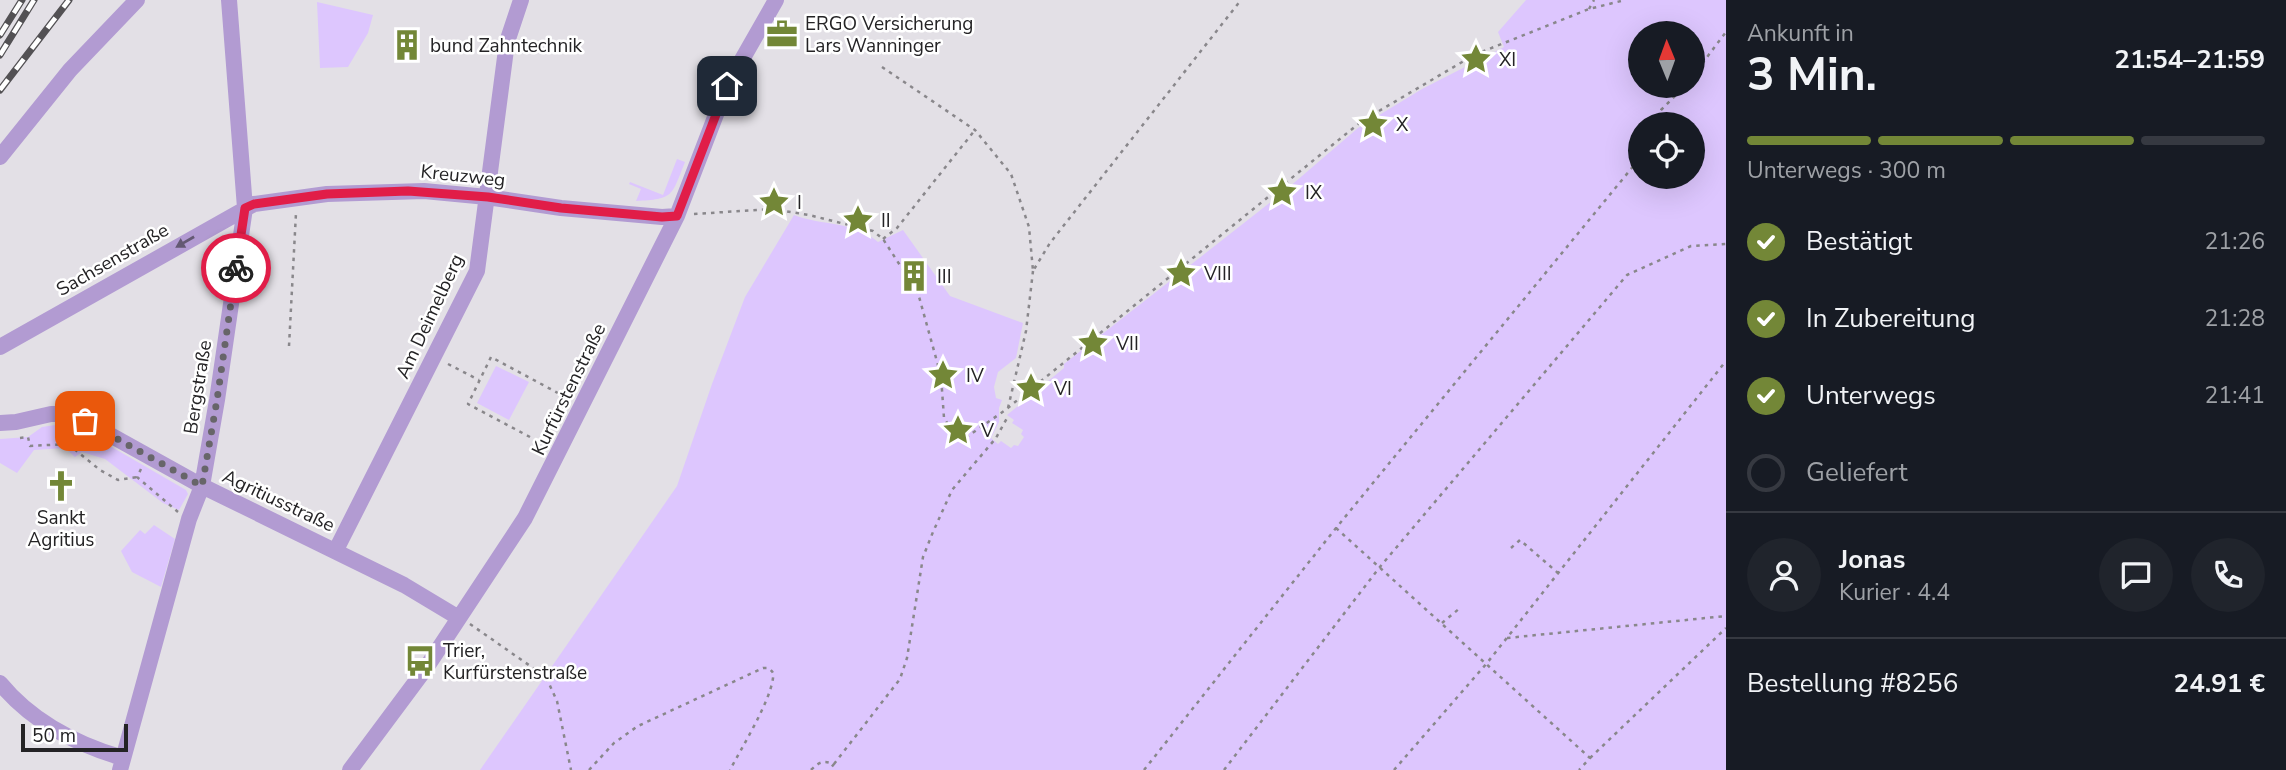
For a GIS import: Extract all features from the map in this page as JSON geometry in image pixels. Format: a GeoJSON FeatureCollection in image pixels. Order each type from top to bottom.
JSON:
{"type":"FeatureCollection","features":[{"type":"Feature","properties":{"kind":"street"},"geometry":{"type":"LineString","coordinates":[[0,157],[72,69],[137,0]]}},
{"type":"Feature","properties":{"kind":"street","name":"Bergstraße"},"geometry":{"type":"LineString","coordinates":[[121,764],[189,519],[202,486],[245,208],[229,0]]}},
{"type":"Feature","properties":{"kind":"street","name":"Am Deimelberg"},"geometry":{"type":"LineString","coordinates":[[336,550],[477,271],[507,42],[521,0]]}},
{"type":"Feature","properties":{"kind":"street","name":"Kurfürstenstraße"},"geometry":{"type":"LineString","coordinates":[[350,770],[463,620],[525,518],[677,216],[727,86],[776,0]]}},
{"type":"Feature","properties":{"kind":"street","name":"Kreuzweg"},"geometry":{"type":"LineString","coordinates":[[245,208],[297,197],[408,191],[488,197],[561,208],[677,216]]}},
{"type":"Feature","properties":{"kind":"street","name":"Sachsenstraße"},"geometry":{"type":"LineString","coordinates":[[0,347],[245,208]]}},
{"type":"Feature","properties":{"kind":"street","name":"Agritiusstraße"},"geometry":{"type":"LineString","coordinates":[[0,423],[51,414],[64,414],[85,421],[202,486],[404,585],[463,620]]}},
{"type":"Feature","properties":{"kind":"street"},"geometry":{"type":"LineString","coordinates":[[0,683],[13,698],[62,735],[121,764]]}},
{"type":"Feature","properties":{"kind":"path"},"geometry":{"type":"LineString","coordinates":[[1033,271],[1051,243],[1241,0]]}},
{"type":"Feature","properties":{"kind":"path"},"geometry":{"type":"LineString","coordinates":[[1589,9],[1594,0]]}},
{"type":"Feature","properties":{"kind":"path"},"geometry":{"type":"LineString","coordinates":[[677,216],[772,209],[856,225],[873,231],[883,239],[918,293],[941,376],[944,418],[953,432],[968,436],[1008,408],[1362,121],[1474,55],[1589,9],[1625,0]]}},
{"type":"Feature","properties":{"kind":"path"},"geometry":{"type":"LineString","coordinates":[[1705,60],[1726,32]]}},
{"type":"Feature","properties":{"kind":"path"},"geometry":{"type":"LineString","coordinates":[[882,67],[975,130],[1011,174],[1029,227],[1033,271],[1026,331],[1008,408]]}},
{"type":"Feature","properties":{"kind":"path"},"geometry":{"type":"LineString","coordinates":[[1660,112],[1673,98]]}},
{"type":"Feature","properties":{"kind":"path"},"geometry":{"type":"LineString","coordinates":[[883,239],[897,228],[975,130]]}},
{"type":"Feature","properties":{"kind":"path"},"geometry":{"type":"LineString","coordinates":[[1144,770],[1336,528],[1628,173]]}},
{"type":"Feature","properties":{"kind":"path"},"geometry":{"type":"LineString","coordinates":[[289,346],[297,197]]}},
{"type":"Feature","properties":{"kind":"path"},"geometry":{"type":"LineString","coordinates":[[1224,770],[1379,568],[1627,275],[1692,246],[1726,244]]}},
{"type":"Feature","properties":{"kind":"path"},"geometry":{"type":"LineString","coordinates":[[553,450],[468,404],[479,380],[491,357],[575,402]]}},
{"type":"Feature","properties":{"kind":"path"},"geometry":{"type":"LineString","coordinates":[[440,360],[479,380]]}},
{"type":"Feature","properties":{"kind":"path"},"geometry":{"type":"LineString","coordinates":[[1394,770],[1487,663],[1726,361]]}},
{"type":"Feature","properties":{"kind":"path"},"geometry":{"type":"LineString","coordinates":[[830,770],[900,679],[923,557],[933,532],[951,490],[996,438],[1007,418]]}},
{"type":"Feature","properties":{"kind":"path"},"geometry":{"type":"LineString","coordinates":[[67,444],[85,421]]}},
{"type":"Feature","properties":{"kind":"path"},"geometry":{"type":"LineString","coordinates":[[16,438],[28,437],[30,446],[67,444],[100,470],[118,480],[137,477]]}},
{"type":"Feature","properties":{"kind":"path"},"geometry":{"type":"LineString","coordinates":[[137,477],[147,457]]}},
{"type":"Feature","properties":{"kind":"path"},"geometry":{"type":"LineString","coordinates":[[137,477],[180,515],[189,519]]}},
{"type":"Feature","properties":{"kind":"path"},"geometry":{"type":"LineString","coordinates":[[1336,528],[1590,758]]}},
{"type":"Feature","properties":{"kind":"path"},"geometry":{"type":"LineString","coordinates":[[1511,548],[1520,540],[1558,573]]}},
{"type":"Feature","properties":{"kind":"path"},"geometry":{"type":"LineString","coordinates":[[1442,623],[1460,608]]}},
{"type":"Feature","properties":{"kind":"path"},"geometry":{"type":"LineString","coordinates":[[1507,638],[1726,616]]}},
{"type":"Feature","properties":{"kind":"path"},"geometry":{"type":"LineString","coordinates":[[463,620],[546,677],[557,701],[571,770]]}},
{"type":"Feature","properties":{"kind":"path"},"geometry":{"type":"LineString","coordinates":[[1579,770],[1726,628]]}},
{"type":"Feature","properties":{"kind":"path"},"geometry":{"type":"LineString","coordinates":[[589,770],[614,743],[638,726],[763,668],[769,668],[773,679],[766,699],[730,770]]}},
{"type":"Feature","properties":{"kind":"path"},"geometry":{"type":"LineString","coordinates":[[811,770],[819,762],[834,764]]}},
{"type":"Feature","properties":{"kind":"shaded area"},"geometry":{"type":"Polygon","coordinates":[[[1526,0],[1726,0],[1726,770],[480,770],[677,486],[745,297],[794,215],[859,230],[878,242],[903,230],[950,296],[1023,323],[1016,358],[998,372],[994,387],[996,398],[1002,400],[999,422],[991,438],[998,444],[1001,441],[1011,448],[1018,446],[1024,437],[1021,434],[1023,430],[1012,423],[1014,420],[1007,415],[1064,368],[1064,364],[1281,194],[1358,128],[1422,89],[1504,47],[1498,32],[1526,0]]]}},
{"type":"Feature","properties":{"kind":"shaded area"},"geometry":{"type":"Polygon","coordinates":[[[317,2],[373,15],[368,33],[348,67],[320,68],[317,2]]]}},
{"type":"Feature","properties":{"kind":"shaded area"},"geometry":{"type":"Polygon","coordinates":[[[677,159],[685,162],[670,194],[658,199],[636,201],[641,189],[629,184],[630,182],[663,195],[677,159]]]}},
{"type":"Feature","properties":{"kind":"shaded area"},"geometry":{"type":"Polygon","coordinates":[[[496,366],[529,382],[509,420],[477,403],[496,366]]]}},
{"type":"Feature","properties":{"kind":"shaded area"},"geometry":{"type":"Polygon","coordinates":[[[62,424],[91,435],[186,490],[188,494],[179,510],[163,503],[105,459],[82,452],[75,457],[65,448],[34,450],[17,473],[0,463],[0,439],[28,437],[42,427],[62,424]]]}},
{"type":"Feature","properties":{"kind":"shaded area"},"geometry":{"type":"Polygon","coordinates":[[[154,525],[175,539],[161,587],[132,572],[121,551],[140,530],[145,534],[154,525]]]}},
{"type":"Feature","properties":{"kind":"railway"},"geometry":{"type":"LineString","coordinates":[[0,35],[22,0]]}},
{"type":"Feature","properties":{"kind":"railway"},"geometry":{"type":"LineString","coordinates":[[0,55],[34,0]]}},
{"type":"Feature","properties":{"kind":"railway"},"geometry":{"type":"LineString","coordinates":[[0,90],[69,0]]}},
{"type":"Feature","properties":{"kind":"way so far"},"geometry":{"type":"LineString","coordinates":[[85,421],[202,486],[236,268]]}},
{"type":"Feature","properties":{"kind":"place","name":"ERGO Versicherung Lars Wanninger"},"geometry":{"type":"Point","coordinates":[782,34]}},
{"type":"Feature","properties":{"kind":"place","name":"bund Zahntechnik"},"geometry":{"type":"Point","coordinates":[407,45]}},
{"type":"Feature","properties":{"kind":"place","name":"XI"},"geometry":{"type":"Point","coordinates":[1476,59]}},
{"type":"Feature","properties":{"kind":"place","name":"X"},"geometry":{"type":"Point","coordinates":[1373,124]}},
{"type":"Feature","properties":{"kind":"place","name":"IX"},"geometry":{"type":"Point","coordinates":[1282,192]}},
{"type":"Feature","properties":{"kind":"place","name":"I"},"geometry":{"type":"Point","coordinates":[774,202]}},
{"type":"Feature","properties":{"kind":"place","name":"II"},"geometry":{"type":"Point","coordinates":[858,220]}},
{"type":"Feature","properties":{"kind":"place","name":"VIII"},"geometry":{"type":"Point","coordinates":[1181,273]}},
{"type":"Feature","properties":{"kind":"place","name":"III"},"geometry":{"type":"Point","coordinates":[914,276]}},
{"type":"Feature","properties":{"kind":"place","name":"VII"},"geometry":{"type":"Point","coordinates":[1093,343]}},
{"type":"Feature","properties":{"kind":"place","name":"IV"},"geometry":{"type":"Point","coordinates":[943,375]}},
{"type":"Feature","properties":{"kind":"place","name":"VI"},"geometry":{"type":"Point","coordinates":[1031,388]}},
{"type":"Feature","properties":{"kind":"place","name":"V"},"geometry":{"type":"Point","coordinates":[958,430]}},
{"type":"Feature","properties":{"kind":"place","name":"Sankt Agritius"},"geometry":{"type":"Point","coordinates":[61,486]}},
{"type":"Feature","properties":{"kind":"place","name":"Trier, Kurfürstenstraße"},"geometry":{"type":"Point","coordinates":[420,661]}},
{"type":"Feature","properties":{"kind":"route"},"geometry":{"type":"LineString","coordinates":[[236,268],[245,208],[254,204],[327,194],[424,191],[561,208],[677,216],[727,86]]}}]}
